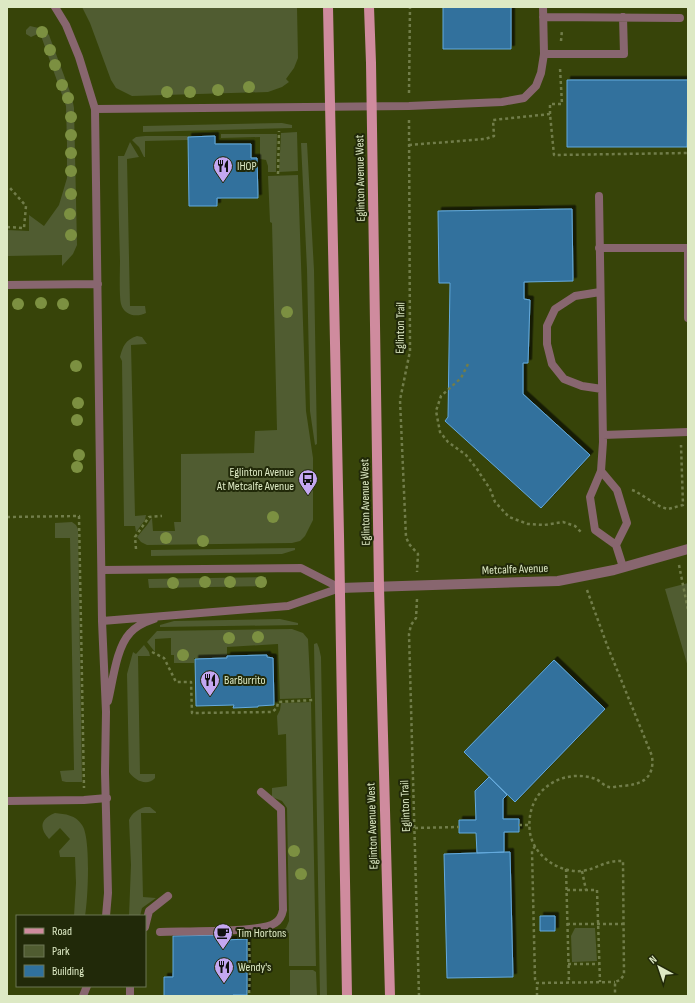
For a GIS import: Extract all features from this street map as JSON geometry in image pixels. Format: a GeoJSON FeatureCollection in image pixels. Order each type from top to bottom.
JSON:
{"type":"FeatureCollection","features":[{"type":"Feature","properties":{"kind":"main road"},"geometry":{"type":"LineString","coordinates":[[328,7],[347,996]]}},
{"type":"Feature","properties":{"kind":"main road","name":"Eglinton Avenue West"},"geometry":{"type":"LineString","coordinates":[[369,7],[372,106],[379,587],[390,996]]}},
{"type":"Feature","properties":{"kind":"street","name":"Metcalfe Avenue"},"geometry":{"type":"LineString","coordinates":[[340,588],[558,581],[582,577],[688,550]]}},
{"type":"Feature","properties":{"kind":"lane"},"geometry":{"type":"LineString","coordinates":[[55,7],[66,25],[78,57],[94,110],[98,284],[102,621],[106,712],[108,893],[106,915]]}},
{"type":"Feature","properties":{"kind":"lane"},"geometry":{"type":"LineString","coordinates":[[94,110],[372,106],[502,102],[524,98],[536,86],[542,73],[544,54],[543,7]]}},
{"type":"Feature","properties":{"kind":"lane"},"geometry":{"type":"LineString","coordinates":[[543,17],[680,18]]}},
{"type":"Feature","properties":{"kind":"lane"},"geometry":{"type":"LineString","coordinates":[[544,54],[624,54],[623,17]]}},
{"type":"Feature","properties":{"kind":"lane"},"geometry":{"type":"LineString","coordinates":[[599,196],[603,435],[601,471],[590,497],[595,530],[616,545],[623,567]]}},
{"type":"Feature","properties":{"kind":"lane"},"geometry":{"type":"LineString","coordinates":[[600,248],[688,248],[688,318]]}},
{"type":"Feature","properties":{"kind":"lane"},"geometry":{"type":"LineString","coordinates":[[7,285],[98,284]]}},
{"type":"Feature","properties":{"kind":"lane"},"geometry":{"type":"LineString","coordinates":[[600,292],[575,296],[555,309],[547,326],[547,344],[552,364],[564,379],[582,386],[602,389]]}},
{"type":"Feature","properties":{"kind":"lane"},"geometry":{"type":"LineString","coordinates":[[603,435],[684,432]]}},
{"type":"Feature","properties":{"kind":"lane"},"geometry":{"type":"LineString","coordinates":[[601,471],[617,490],[627,523],[616,545]]}},
{"type":"Feature","properties":{"kind":"lane"},"geometry":{"type":"LineString","coordinates":[[102,570],[300,568],[340,588]]}},
{"type":"Feature","properties":{"kind":"lane"},"geometry":{"type":"LineString","coordinates":[[102,621],[288,606],[340,588]]}},
{"type":"Feature","properties":{"kind":"lane"},"geometry":{"type":"LineString","coordinates":[[106,712],[122,644],[129,633],[138,626],[164,616]]}},
{"type":"Feature","properties":{"kind":"lane"},"geometry":{"type":"LineString","coordinates":[[160,932],[251,929],[275,924],[280,918],[284,910],[281,810],[261,792]]}},
{"type":"Feature","properties":{"kind":"lane"},"geometry":{"type":"LineString","coordinates":[[7,801],[84,800],[107,798]]}},
{"type":"Feature","properties":{"kind":"lane"},"geometry":{"type":"LineString","coordinates":[[146,923],[149,911],[168,896]]}},
{"type":"Feature","properties":{"kind":"lane"},"geometry":{"type":"LineString","coordinates":[[83,996],[88,987]]}},
{"type":"Feature","properties":{"kind":"path"},"geometry":{"type":"LineString","coordinates":[[410,7],[410,87]]}},
{"type":"Feature","properties":{"kind":"path"},"geometry":{"type":"LineString","coordinates":[[409,145],[485,139],[494,136],[493,120],[550,114],[554,155],[688,153]]}},
{"type":"Feature","properties":{"kind":"path","name":"Eglinton Trail"},"geometry":{"type":"LineString","coordinates":[[409,122],[410,351],[400,400],[406,537],[409,544],[418,554]]}},
{"type":"Feature","properties":{"kind":"path"},"geometry":{"type":"LineString","coordinates":[[278,174],[279,131]]}},
{"type":"Feature","properties":{"kind":"path"},"geometry":{"type":"LineString","coordinates":[[7,227],[24,228],[26,206],[10,188]]}},
{"type":"Feature","properties":{"kind":"path"},"geometry":{"type":"LineString","coordinates":[[468,364],[462,378],[441,396],[436,411],[440,432],[448,442],[466,455],[490,489],[495,502],[509,517],[528,524],[544,525],[563,522],[575,526],[584,536]]}},
{"type":"Feature","properties":{"kind":"path"},"geometry":{"type":"LineString","coordinates":[[617,490],[635,491],[668,510],[684,505],[684,432]]}},
{"type":"Feature","properties":{"kind":"path"},"geometry":{"type":"LineString","coordinates":[[7,518],[79,516],[84,800]]}},
{"type":"Feature","properties":{"kind":"path"},"geometry":{"type":"LineString","coordinates":[[136,549],[135,537],[149,517],[162,516]]}},
{"type":"Feature","properties":{"kind":"path"},"geometry":{"type":"LineString","coordinates":[[677,553],[688,610]]}},
{"type":"Feature","properties":{"kind":"path"},"geometry":{"type":"LineString","coordinates":[[536,983],[615,982],[620,980],[624,975],[623,861],[613,860],[582,871],[566,870],[550,863],[542,856],[535,846],[531,836],[529,825],[530,814],[534,803],[539,794],[556,780],[578,775],[599,781],[608,787],[628,786],[643,781],[649,776],[652,769],[652,756],[607,645],[582,577]]}},
{"type":"Feature","properties":{"kind":"path","name":"Eglinton Trail"},"geometry":{"type":"LineString","coordinates":[[416,618],[411,625],[409,634],[419,996]]}},
{"type":"Feature","properties":{"kind":"path"},"geometry":{"type":"LineString","coordinates":[[152,652],[164,658],[176,682],[191,682],[192,713],[272,712],[277,708],[278,702],[313,700]]}},
{"type":"Feature","properties":{"kind":"path"},"geometry":{"type":"LineString","coordinates":[[519,825],[529,825]]}},
{"type":"Feature","properties":{"kind":"path"},"geometry":{"type":"LineString","coordinates":[[414,828],[459,827]]}},
{"type":"Feature","properties":{"kind":"path"},"geometry":{"type":"LineString","coordinates":[[535,846],[532,851],[535,979],[537,996]]}},
{"type":"Feature","properties":{"kind":"path"},"geometry":{"type":"LineString","coordinates":[[566,870],[569,983]]}},
{"type":"Feature","properties":{"kind":"path"},"geometry":{"type":"LineString","coordinates":[[582,871],[586,890]]}},
{"type":"Feature","properties":{"kind":"path"},"geometry":{"type":"LineString","coordinates":[[567,890],[597,890],[600,982]]}},
{"type":"Feature","properties":{"kind":"path"},"geometry":{"type":"LineString","coordinates":[[567,924],[623,924]]}},
{"type":"Feature","properties":{"kind":"path"},"geometry":{"type":"LineString","coordinates":[[249,938],[249,996]]}},
{"type":"Feature","properties":{"kind":"path"},"geometry":{"type":"LineString","coordinates":[[568,964],[599,964]]}},
{"type":"Feature","properties":{"kind":"path"},"geometry":{"type":"LineString","coordinates":[[615,982],[615,996]]}},
{"type":"Feature","properties":{"kind":"green space"},"geometry":{"type":"Polygon","coordinates":[[[82,7],[297,7],[298,58],[294,68],[286,79],[289,82],[282,87],[268,92],[132,96],[116,88],[111,80],[90,23],[82,7]]]}},
{"type":"Feature","properties":{"kind":"green space"},"geometry":{"type":"Polygon","coordinates":[[[30,26],[43,29],[49,35],[72,97],[74,108],[77,245],[73,254],[62,266],[62,255],[7,256],[7,230],[29,231],[29,215],[44,226],[59,205],[67,178],[66,106],[40,33],[31,37],[26,34],[26,30],[30,26]]]}},
{"type":"Feature","properties":{"kind":"green space"},"geometry":{"type":"Polygon","coordinates":[[[282,123],[292,125],[292,128],[143,132],[143,126],[282,123]]]}},
{"type":"Feature","properties":{"kind":"green space"},"geometry":{"type":"Polygon","coordinates":[[[297,132],[298,171],[279,172],[281,133],[297,132]]]}},
{"type":"Feature","properties":{"kind":"green space"},"geometry":{"type":"Polygon","coordinates":[[[221,134],[277,134],[276,172],[268,172],[266,160],[260,159],[260,137],[221,138],[221,134]]]}},
{"type":"Feature","properties":{"kind":"green space"},"geometry":{"type":"Polygon","coordinates":[[[188,136],[188,140],[145,141],[144,157],[139,147],[132,140],[136,137],[188,136]]]}},
{"type":"Feature","properties":{"kind":"green space"},"geometry":{"type":"Polygon","coordinates":[[[130,142],[139,157],[127,159],[130,306],[145,306],[146,313],[138,315],[125,311],[121,304],[120,294],[118,156],[124,156],[130,142]]]}},
{"type":"Feature","properties":{"kind":"green space"},"geometry":{"type":"Polygon","coordinates":[[[301,143],[307,143],[314,270],[317,444],[315,445],[310,411],[307,269],[301,143]]]}},
{"type":"Feature","properties":{"kind":"green space"},"geometry":{"type":"Polygon","coordinates":[[[298,175],[306,411],[313,458],[313,520],[305,536],[300,541],[292,543],[147,545],[141,542],[137,537],[152,518],[153,531],[175,531],[174,522],[181,522],[181,454],[254,453],[255,431],[277,430],[272,223],[270,222],[268,176],[298,175]]]}},
{"type":"Feature","properties":{"kind":"green space"},"geometry":{"type":"Polygon","coordinates":[[[137,336],[142,337],[147,344],[131,345],[135,516],[146,515],[145,520],[136,532],[135,526],[124,526],[122,361],[120,357],[125,344],[130,339],[137,336]]]}},
{"type":"Feature","properties":{"kind":"green space"},"geometry":{"type":"Polygon","coordinates":[[[72,522],[78,529],[82,782],[62,781],[60,771],[74,770],[70,538],[55,538],[55,523],[72,522]]]}},
{"type":"Feature","properties":{"kind":"green space"},"geometry":{"type":"Polygon","coordinates":[[[295,548],[295,550],[282,554],[151,556],[151,550],[295,548]]]}},
{"type":"Feature","properties":{"kind":"green space"},"geometry":{"type":"Polygon","coordinates":[[[266,577],[266,586],[149,588],[148,579],[266,577]]]}},
{"type":"Feature","properties":{"kind":"green space"},"geometry":{"type":"Polygon","coordinates":[[[688,583],[688,667],[665,589],[688,583]]]}},
{"type":"Feature","properties":{"kind":"green space"},"geometry":{"type":"Polygon","coordinates":[[[280,619],[298,623],[298,625],[160,627],[160,625],[174,621],[280,619]]]}},
{"type":"Feature","properties":{"kind":"green space"},"geometry":{"type":"Polygon","coordinates":[[[292,629],[303,633],[308,639],[311,698],[280,699],[278,644],[227,647],[227,658],[194,658],[194,663],[174,663],[174,655],[171,655],[171,638],[155,639],[155,652],[147,642],[157,631],[292,629]]]}},
{"type":"Feature","properties":{"kind":"green space"},"geometry":{"type":"Polygon","coordinates":[[[317,643],[321,657],[327,996],[320,996],[314,644],[317,643]]]}},
{"type":"Feature","properties":{"kind":"green space"},"geometry":{"type":"Polygon","coordinates":[[[144,645],[150,656],[138,656],[140,774],[155,774],[155,778],[148,782],[137,780],[129,772],[127,674],[133,652],[136,654],[144,645]]]}},
{"type":"Feature","properties":{"kind":"green space"},"geometry":{"type":"Polygon","coordinates":[[[311,702],[316,966],[289,966],[289,933],[277,933],[286,928],[289,921],[287,808],[282,801],[272,797],[272,788],[287,786],[286,734],[278,735],[277,716],[281,703],[311,702]]]}},
{"type":"Feature","properties":{"kind":"green space"},"geometry":{"type":"Polygon","coordinates":[[[150,807],[156,812],[141,813],[143,897],[156,898],[142,908],[140,915],[129,915],[131,865],[129,820],[132,815],[140,809],[150,807]]]}},
{"type":"Feature","properties":{"kind":"green space"},"geometry":{"type":"Polygon","coordinates":[[[55,813],[73,817],[80,822],[85,832],[88,855],[85,915],[74,915],[76,883],[75,857],[60,857],[59,851],[70,839],[60,828],[49,839],[44,831],[44,821],[50,815],[55,813]]]}},
{"type":"Feature","properties":{"kind":"green space"},"geometry":{"type":"Polygon","coordinates":[[[575,928],[595,928],[597,961],[572,962],[571,936],[575,928]]]}},
{"type":"Feature","properties":{"kind":"green space"},"geometry":{"type":"Polygon","coordinates":[[[290,970],[313,970],[316,972],[317,996],[290,996],[290,970]]]}},
{"type":"Feature","properties":{"kind":"building"},"geometry":{"type":"Polygon","coordinates":[[[443,7],[511,7],[511,49],[443,49],[443,7]]]}},
{"type":"Feature","properties":{"kind":"building"},"geometry":{"type":"Polygon","coordinates":[[[567,80],[688,80],[687,147],[567,147],[567,80]]]}},
{"type":"Feature","properties":{"kind":"building","name":"IHOP"},"geometry":{"type":"Polygon","coordinates":[[[215,136],[215,144],[251,144],[251,158],[257,158],[258,198],[217,198],[217,206],[189,206],[188,137],[215,136]]]}},
{"type":"Feature","properties":{"kind":"building"},"geometry":{"type":"Polygon","coordinates":[[[572,209],[573,281],[524,282],[524,299],[530,300],[528,363],[523,363],[523,394],[590,455],[541,508],[445,421],[448,417],[450,283],[439,283],[438,211],[572,209]]]}},
{"type":"Feature","properties":{"kind":"building"},"geometry":{"type":"Polygon","coordinates":[[[267,655],[267,657],[273,658],[274,705],[233,708],[234,705],[196,706],[195,659],[227,658],[227,656],[267,655]]]}},
{"type":"Feature","properties":{"kind":"building"},"geometry":{"type":"Polygon","coordinates":[[[554,660],[605,709],[515,802],[464,752],[554,660]]]}},
{"type":"Feature","properties":{"kind":"building"},"geometry":{"type":"Polygon","coordinates":[[[489,777],[507,795],[503,799],[503,819],[519,819],[519,832],[504,832],[504,852],[477,853],[476,833],[459,833],[459,820],[476,820],[475,791],[489,777]]]}},
{"type":"Feature","properties":{"kind":"building"},"geometry":{"type":"Polygon","coordinates":[[[510,852],[513,977],[447,978],[444,854],[510,852]]]}},
{"type":"Feature","properties":{"kind":"building"},"geometry":{"type":"Polygon","coordinates":[[[540,916],[555,916],[555,931],[540,931],[540,916]]]}},
{"type":"Feature","properties":{"kind":"building"},"geometry":{"type":"Polygon","coordinates":[[[225,935],[226,940],[247,939],[247,995],[164,996],[164,977],[173,977],[173,936],[225,935]]]}},
{"type":"Feature","properties":{"kind":"place","name":"IHOP"},"geometry":{"type":"Point","coordinates":[223,183]}},
{"type":"Feature","properties":{"kind":"place","name":"Eglinton Avenue At Metcalfe Avenue"},"geometry":{"type":"Point","coordinates":[308,496]}},
{"type":"Feature","properties":{"kind":"place","name":"BarBurrito"},"geometry":{"type":"Point","coordinates":[210,697]}},
{"type":"Feature","properties":{"kind":"place","name":"Tim Hortons"},"geometry":{"type":"Point","coordinates":[223,950]}},
{"type":"Feature","properties":{"kind":"place","name":"Wendy's"},"geometry":{"type":"Point","coordinates":[224,984]}}]}
